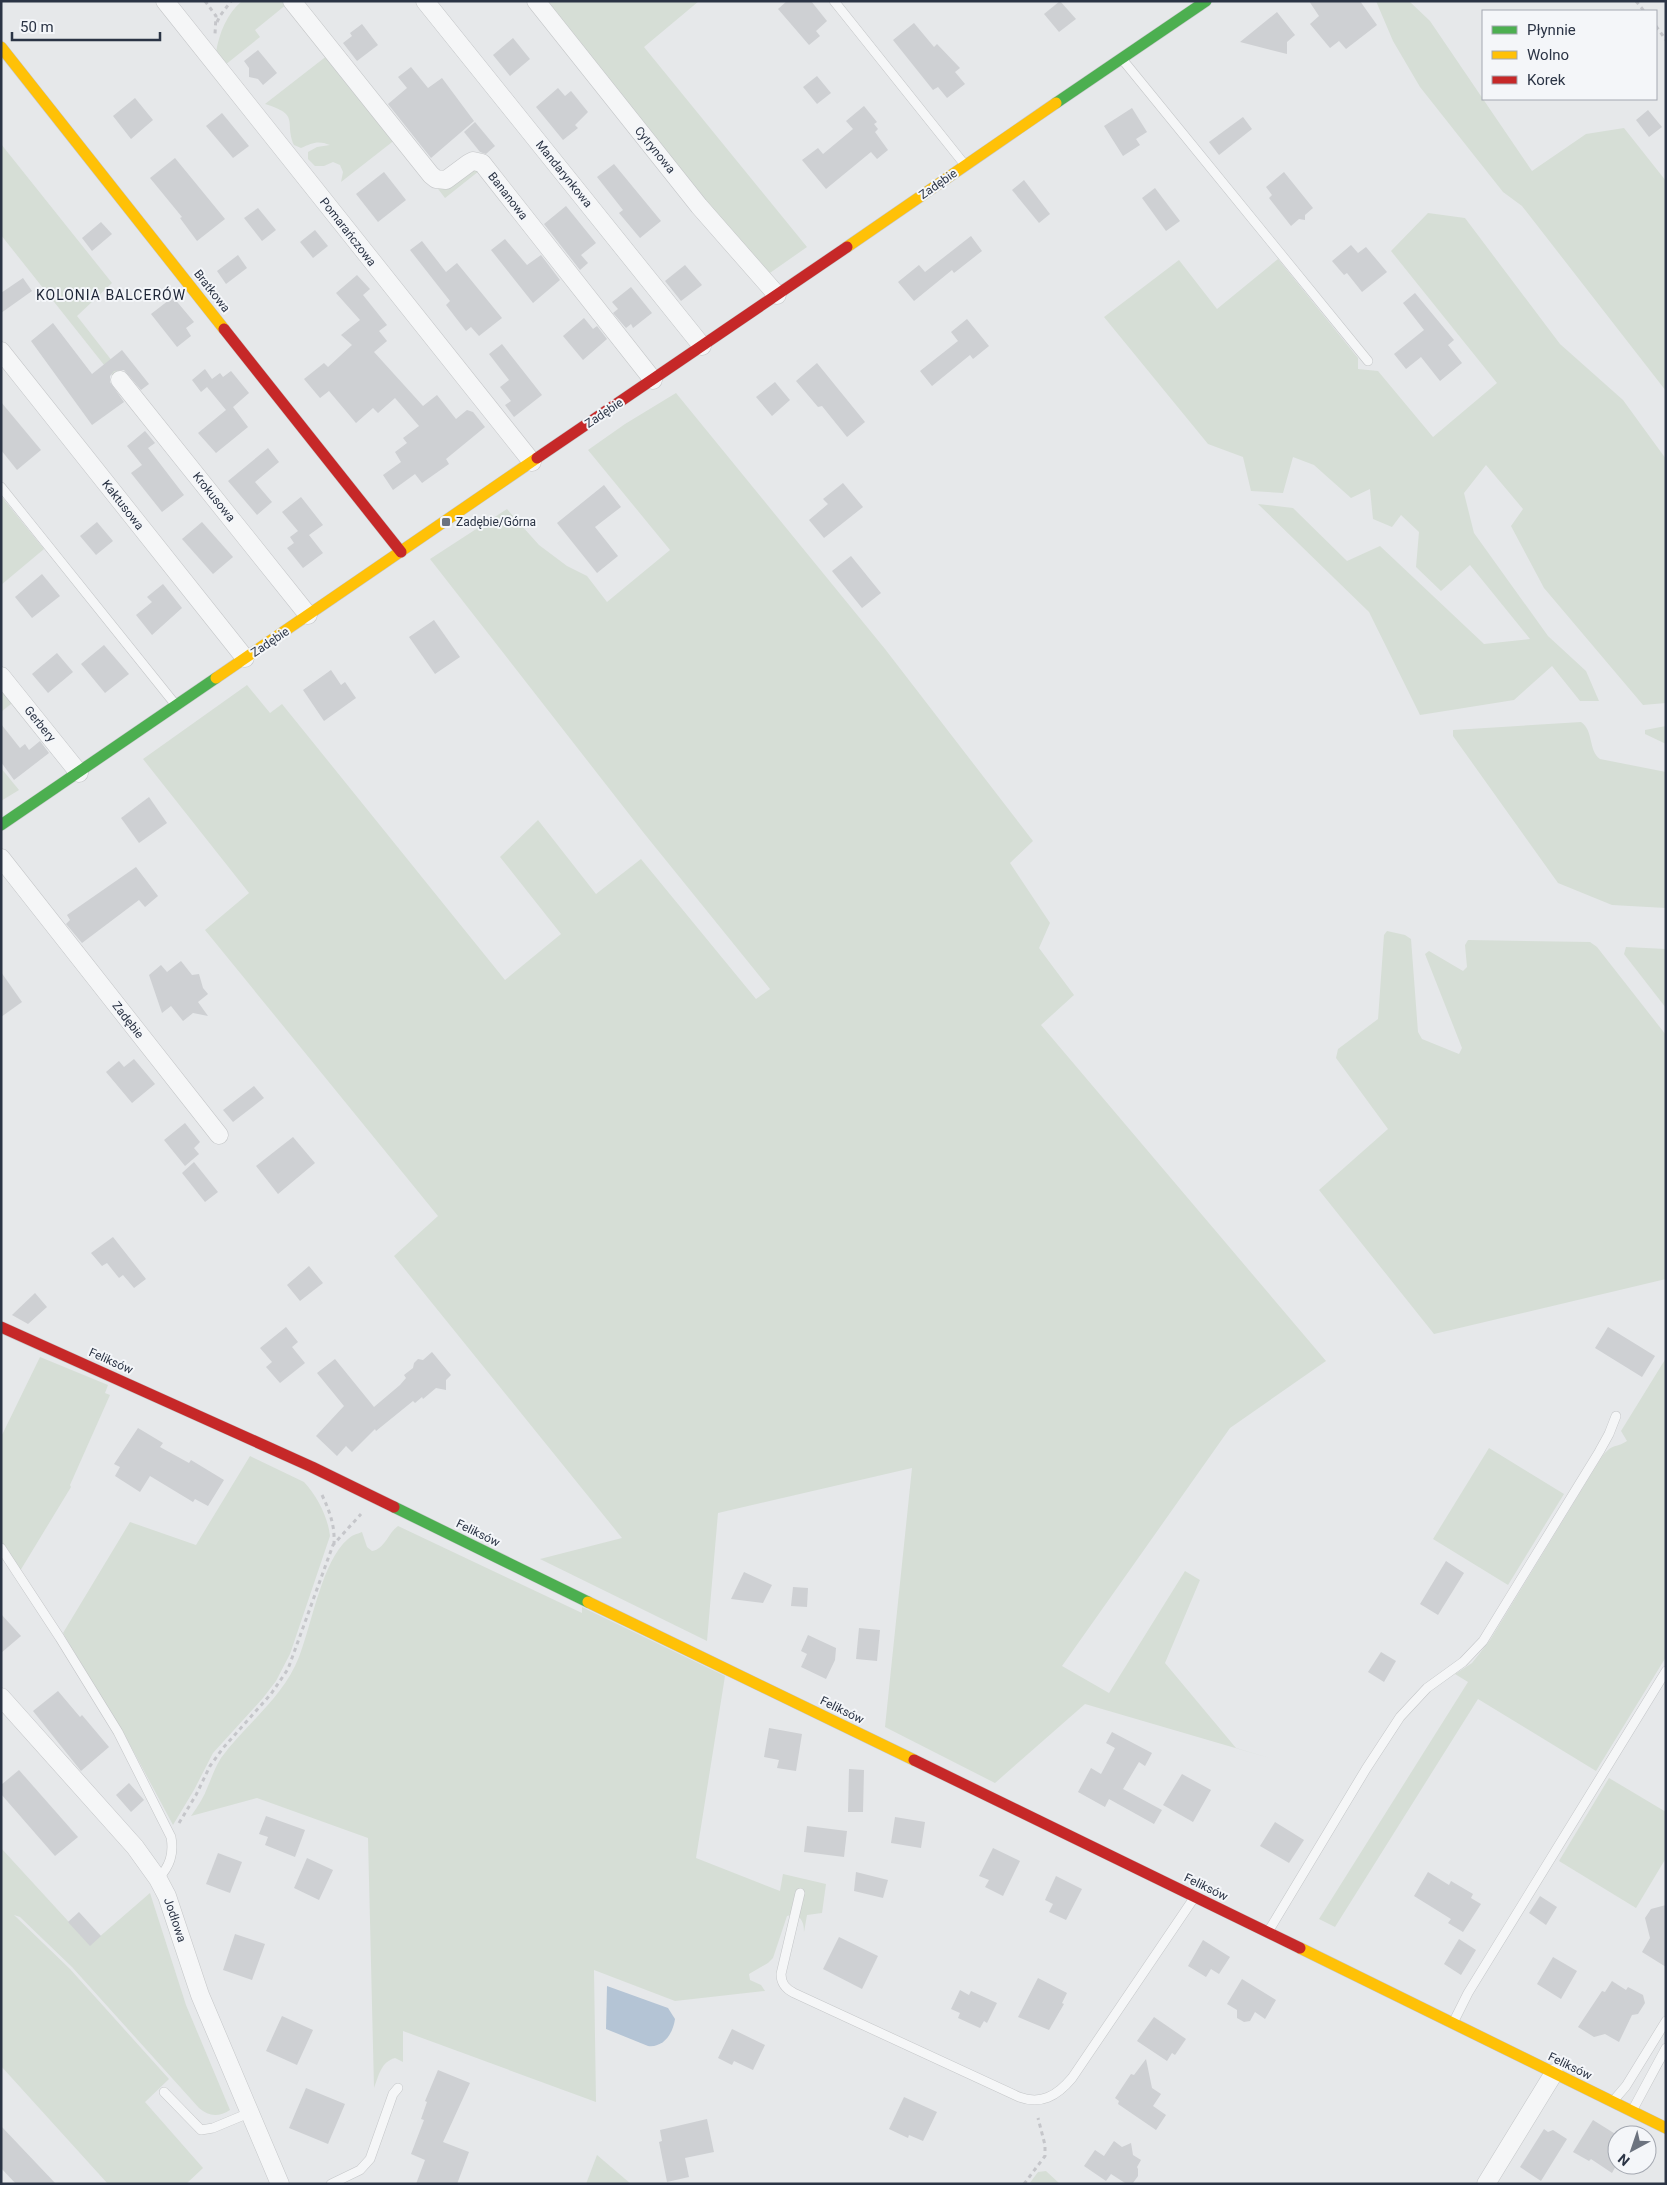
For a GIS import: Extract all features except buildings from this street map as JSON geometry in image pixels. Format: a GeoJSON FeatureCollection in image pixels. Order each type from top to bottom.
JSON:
{"type":"FeatureCollection","features":[{"type":"Feature","properties":{"kind":"street","name":"Pomarańczowa"},"geometry":{"type":"LineString","coordinates":[[165,1],[532,462]]}},
{"type":"Feature","properties":{"kind":"street","name":"Bananowa"},"geometry":{"type":"LineString","coordinates":[[292,1],[431,175],[436,179],[446,180],[469,163],[474,161],[482,163],[654,380]]}},
{"type":"Feature","properties":{"kind":"street","name":"Mandarynkowa"},"geometry":{"type":"LineString","coordinates":[[425,1],[702,346]]}},
{"type":"Feature","properties":{"kind":"street","name":"Cytrynowa"},"geometry":{"type":"LineString","coordinates":[[536,1],[699,206],[777,295]]}},
{"type":"Feature","properties":{"kind":"street","name":"Zadębie"},"geometry":{"type":"LineString","coordinates":[[1,825],[80,773],[1206,1]]}},
{"type":"Feature","properties":{"kind":"street","name":"Bratkowa"},"geometry":{"type":"LineString","coordinates":[[1,47],[401,552]]}},
{"type":"Feature","properties":{"kind":"street","name":"Kaktusowa"},"geometry":{"type":"LineString","coordinates":[[1,351],[246,658]]}},
{"type":"Feature","properties":{"kind":"street","name":"Krokusowa"},"geometry":{"type":"LineString","coordinates":[[120,380],[308,615]]}},
{"type":"Feature","properties":{"kind":"street","name":"Gerbery"},"geometry":{"type":"LineString","coordinates":[[1,676],[80,773]]}},
{"type":"Feature","properties":{"kind":"street","name":"Zadębie"},"geometry":{"type":"LineString","coordinates":[[1,858],[219,1135]]}},
{"type":"Feature","properties":{"kind":"street","name":"Feliksów"},"geometry":{"type":"LineString","coordinates":[[1,1327],[312,1467],[1268,1932],[1666,2128]]}},
{"type":"Feature","properties":{"kind":"street","name":"Jodłowa"},"geometry":{"type":"LineString","coordinates":[[1,1697],[135,1848],[158,1879],[167,1896],[200,1995],[280,2184]]}},
{"type":"Feature","properties":{"kind":"street"},"geometry":{"type":"LineString","coordinates":[[1486,2184],[1554,2073]]}},
{"type":"Feature","properties":{"kind":"lane"},"geometry":{"type":"LineString","coordinates":[[834,1],[965,166]]}},
{"type":"Feature","properties":{"kind":"lane"},"geometry":{"type":"LineString","coordinates":[[1122,59],[1368,361]]}},
{"type":"Feature","properties":{"kind":"lane"},"geometry":{"type":"LineString","coordinates":[[1,487],[176,706]]}},
{"type":"Feature","properties":{"kind":"lane"},"geometry":{"type":"LineString","coordinates":[[1268,1932],[1366,1769],[1400,1717],[1427,1688],[1463,1662],[1483,1641],[1600,1452],[1616,1416]]}},
{"type":"Feature","properties":{"kind":"lane"},"geometry":{"type":"LineString","coordinates":[[1,1548],[118,1732],[171,1839],[172,1854],[170,1863],[158,1879]]}},
{"type":"Feature","properties":{"kind":"lane"},"geometry":{"type":"LineString","coordinates":[[1453,2023],[1468,1993],[1666,1671]]}},
{"type":"Feature","properties":{"kind":"lane"},"geometry":{"type":"LineString","coordinates":[[800,1893],[782,1974],[781,1981],[784,1986],[794,1993],[1019,2097],[1035,2101],[1055,2095],[1072,2078],[1195,1897]]}},
{"type":"Feature","properties":{"kind":"lane"},"geometry":{"type":"LineString","coordinates":[[1612,2102],[1626,2086],[1666,2020]]}},
{"type":"Feature","properties":{"kind":"lane"},"geometry":{"type":"LineString","coordinates":[[1632,2112],[1666,2048]]}},
{"type":"Feature","properties":{"kind":"lane"},"geometry":{"type":"LineString","coordinates":[[331,2184],[360,2170],[370,2159],[393,2094],[398,2088]]}},
{"type":"Feature","properties":{"kind":"lane"},"geometry":{"type":"LineString","coordinates":[[164,2092],[201,2130],[213,2128],[250,2112]]}},
{"type":"Feature","properties":{"kind":"path"},"geometry":{"type":"LineString","coordinates":[[205,1],[212,8],[217,23]]}},
{"type":"Feature","properties":{"kind":"path"},"geometry":{"type":"LineString","coordinates":[[211,41],[220,16],[231,1]]}},
{"type":"Feature","properties":{"kind":"path"},"geometry":{"type":"LineString","coordinates":[[1657,27],[1666,40]]}},
{"type":"Feature","properties":{"kind":"path"},"geometry":{"type":"LineString","coordinates":[[171,1839],[210,1766],[222,1748],[271,1694],[288,1669],[334,1545],[330,1512],[315,1483],[312,1467]]}},
{"type":"Feature","properties":{"kind":"path"},"geometry":{"type":"LineString","coordinates":[[334,1545],[358,1519],[370,1495]]}},
{"type":"Feature","properties":{"kind":"path"},"geometry":{"type":"LineString","coordinates":[[1024,2184],[1045,2156],[1046,2151],[1038,2118]]}},
{"type":"Feature","properties":{"kind":"shaded area"},"geometry":{"type":"Polygon","coordinates":[[[242,1],[284,1],[287,4],[255,30],[260,37],[225,65],[216,52],[219,38],[224,24],[242,1]]]}},
{"type":"Feature","properties":{"kind":"shaded area"},"geometry":{"type":"Polygon","coordinates":[[[545,1],[699,1],[644,47],[807,247],[767,275],[716,219],[545,1]]]}},
{"type":"Feature","properties":{"kind":"shaded area"},"geometry":{"type":"Polygon","coordinates":[[[1376,1],[1409,1],[1430,21],[1532,171],[1586,134],[1624,128],[1666,181],[1666,391],[1522,206],[1503,192],[1420,87],[1393,41],[1376,1]]]}},
{"type":"Feature","properties":{"kind":"shaded area"},"geometry":{"type":"Polygon","coordinates":[[[328,55],[396,139],[341,182],[343,172],[340,165],[333,162],[324,166],[315,166],[308,159],[308,152],[317,147],[330,145],[315,143],[301,148],[294,145],[287,116],[276,108],[265,104],[328,55]]]}},
{"type":"Feature","properties":{"kind":"shaded area"},"geometry":{"type":"Polygon","coordinates":[[[1,144],[112,283],[77,316],[123,375],[116,380],[1,235],[1,144]]]}},
{"type":"Feature","properties":{"kind":"shaded area"},"geometry":{"type":"Polygon","coordinates":[[[476,169],[479,171],[445,198],[432,181],[451,187],[476,169]]]}},
{"type":"Feature","properties":{"kind":"shaded area"},"geometry":{"type":"Polygon","coordinates":[[[1428,213],[1465,218],[1560,344],[1623,400],[1666,459],[1666,703],[1643,705],[1544,588],[1511,526],[1523,509],[1486,465],[1464,493],[1474,533],[1548,636],[1586,671],[1599,701],[1580,701],[1552,666],[1514,700],[1420,715],[1369,612],[1258,504],[1293,508],[1347,561],[1380,546],[1484,644],[1530,639],[1470,565],[1441,591],[1416,567],[1419,532],[1401,515],[1392,527],[1373,519],[1370,489],[1351,498],[1314,465],[1293,457],[1283,493],[1251,491],[1243,457],[1208,444],[1104,317],[1179,260],[1217,309],[1278,259],[1358,358],[1358,369],[1378,371],[1433,437],[1497,383],[1391,251],[1428,213]]]}},
{"type":"Feature","properties":{"kind":"shaded area"},"geometry":{"type":"Polygon","coordinates":[[[676,393],[885,649],[1033,841],[1010,863],[1050,923],[1039,948],[1074,995],[1041,1025],[1326,1361],[1230,1428],[1062,1666],[1109,1693],[1185,1571],[1200,1580],[1165,1663],[1236,1748],[1293,1765],[1085,1704],[995,1783],[885,1727],[912,1468],[718,1513],[707,1641],[540,1559],[622,1538],[394,1256],[438,1216],[205,930],[249,893],[143,759],[247,685],[270,713],[282,704],[505,980],[561,934],[500,857],[538,820],[596,894],[641,859],[756,999],[770,989],[643,832],[430,559],[507,509],[539,545],[567,566],[587,576],[607,602],[670,550],[588,450],[625,424],[676,393]]]}},
{"type":"Feature","properties":{"kind":"shaded area"},"geometry":{"type":"Polygon","coordinates":[[[1,496],[44,549],[1,585],[1,496]]]}},
{"type":"Feature","properties":{"kind":"shaded area"},"geometry":{"type":"Polygon","coordinates":[[[1,683],[16,700],[1,712],[1,683]]]}},
{"type":"Feature","properties":{"kind":"shaded area"},"geometry":{"type":"Polygon","coordinates":[[[1581,722],[1588,730],[1594,751],[1600,759],[1666,772],[1666,908],[1612,905],[1558,883],[1453,736],[1453,730],[1581,722]]]}},
{"type":"Feature","properties":{"kind":"shaded area"},"geometry":{"type":"Polygon","coordinates":[[[1666,726],[1666,744],[1645,734],[1645,730],[1666,726]]]}},
{"type":"Feature","properties":{"kind":"shaded area"},"geometry":{"type":"Polygon","coordinates":[[[1,768],[19,790],[1,801],[1,768]]]}},
{"type":"Feature","properties":{"kind":"shaded area"},"geometry":{"type":"Polygon","coordinates":[[[1387,931],[1405,935],[1411,939],[1418,1032],[1422,1039],[1459,1054],[1462,1048],[1425,954],[1429,951],[1463,971],[1467,967],[1465,945],[1468,940],[1590,942],[1597,947],[1666,1035],[1666,1279],[1434,1334],[1319,1190],[1388,1129],[1336,1058],[1338,1049],[1378,1019],[1384,935],[1387,931]]]}},
{"type":"Feature","properties":{"kind":"shaded area"},"geometry":{"type":"Polygon","coordinates":[[[1626,947],[1666,949],[1666,1008],[1624,954],[1626,947]]]}},
{"type":"Feature","properties":{"kind":"shaded area"},"geometry":{"type":"Polygon","coordinates":[[[40,1357],[108,1385],[105,1393],[110,1395],[70,1485],[71,1487],[20,1571],[1,1541],[1,1437],[40,1357]]]}},
{"type":"Feature","properties":{"kind":"shaded area"},"geometry":{"type":"Polygon","coordinates":[[[1666,1358],[1666,1657],[1596,1771],[1478,1699],[1335,1927],[1319,1919],[1468,1682],[1455,1674],[1472,1663],[1490,1640],[1601,1458],[1611,1448],[1627,1441],[1621,1431],[1666,1358]]]}},
{"type":"Feature","properties":{"kind":"shaded area"},"geometry":{"type":"Polygon","coordinates":[[[1489,1448],[1564,1494],[1508,1585],[1433,1539],[1489,1448]]]}},
{"type":"Feature","properties":{"kind":"shaded area"},"geometry":{"type":"Polygon","coordinates":[[[250,1456],[304,1482],[321,1507],[330,1536],[290,1654],[276,1681],[213,1753],[173,1825],[129,1743],[63,1633],[130,1522],[196,1545],[250,1456]]]}},
{"type":"Feature","properties":{"kind":"shaded area"},"geometry":{"type":"Polygon","coordinates":[[[398,1526],[582,1613],[582,1607],[725,1676],[696,1858],[780,1891],[783,1874],[826,1884],[822,1913],[807,1915],[804,1932],[803,1923],[799,1917],[794,1914],[787,1916],[773,1958],[749,1974],[750,1980],[761,1985],[765,1991],[675,2001],[594,1970],[596,2102],[403,2031],[403,2062],[395,2058],[390,2060],[381,2070],[374,2088],[368,1838],[257,1798],[191,1816],[203,1798],[221,1758],[274,1698],[292,1672],[304,1643],[324,1577],[339,1549],[350,1538],[362,1532],[367,1547],[372,1551],[376,1550],[398,1526]]]}},
{"type":"Feature","properties":{"kind":"shaded area"},"geometry":{"type":"Polygon","coordinates":[[[1609,1778],[1666,1812],[1666,1858],[1636,1908],[1559,1861],[1609,1778]]]}},
{"type":"Feature","properties":{"kind":"shaded area"},"geometry":{"type":"Polygon","coordinates":[[[1,1848],[90,1945],[150,1893],[186,2005],[230,2110],[222,2114],[210,2114],[199,2108],[72,1967],[20,1917],[14,1915],[70,1969],[169,2079],[145,2102],[203,2168],[186,2184],[108,2184],[1,2066],[1,1848]]]}},
{"type":"Feature","properties":{"kind":"shaded area"},"geometry":{"type":"Polygon","coordinates":[[[597,2155],[631,2184],[586,2184],[597,2155]]]}},
{"type":"Feature","properties":{"kind":"shaded area"},"geometry":{"type":"Polygon","coordinates":[[[1046,2171],[1060,2184],[1029,2184],[1038,2172],[1046,2171]]]}},
{"type":"Feature","properties":{"kind":"water"},"geometry":{"type":"Polygon","coordinates":[[[607,1986],[668,2008],[675,2019],[670,2035],[658,2045],[648,2046],[606,2029],[607,1986]]]}},
{"type":"Feature","properties":{"kind":"traffic: fast"},"geometry":{"type":"LineString","coordinates":[[1056,103],[1206,1]]}},
{"type":"Feature","properties":{"kind":"traffic: fast"},"geometry":{"type":"LineString","coordinates":[[1,825],[216,678]]}},
{"type":"Feature","properties":{"kind":"traffic: fast"},"geometry":{"type":"LineString","coordinates":[[394,1507],[588,1602]]}},
{"type":"Feature","properties":{"kind":"traffic: slow"},"geometry":{"type":"LineString","coordinates":[[1,47],[224,329]]}},
{"type":"Feature","properties":{"kind":"traffic: slow"},"geometry":{"type":"LineString","coordinates":[[847,247],[1056,103]]}},
{"type":"Feature","properties":{"kind":"traffic: slow"},"geometry":{"type":"LineString","coordinates":[[216,678],[537,458]]}},
{"type":"Feature","properties":{"kind":"traffic: slow"},"geometry":{"type":"LineString","coordinates":[[588,1602],[914,1760]]}},
{"type":"Feature","properties":{"kind":"traffic: slow"},"geometry":{"type":"LineString","coordinates":[[1300,1948],[1666,2128]]}},
{"type":"Feature","properties":{"kind":"traffic: jam"},"geometry":{"type":"LineString","coordinates":[[537,458],[847,247]]}},
{"type":"Feature","properties":{"kind":"traffic: jam"},"geometry":{"type":"LineString","coordinates":[[224,329],[401,552]]}},
{"type":"Feature","properties":{"kind":"traffic: jam"},"geometry":{"type":"LineString","coordinates":[[1,1327],[312,1467],[394,1507]]}},
{"type":"Feature","properties":{"kind":"traffic: jam"},"geometry":{"type":"LineString","coordinates":[[914,1760],[1300,1948]]}},
{"type":"Feature","properties":{"kind":"place","name":"Zadębie/Górna"},"geometry":{"type":"Point","coordinates":[446,522]}},
{"type":"Feature","properties":{"kind":"district","name":"KOLONIA BALCERÓW"},"geometry":{"type":"Point","coordinates":[111,295]}}]}
